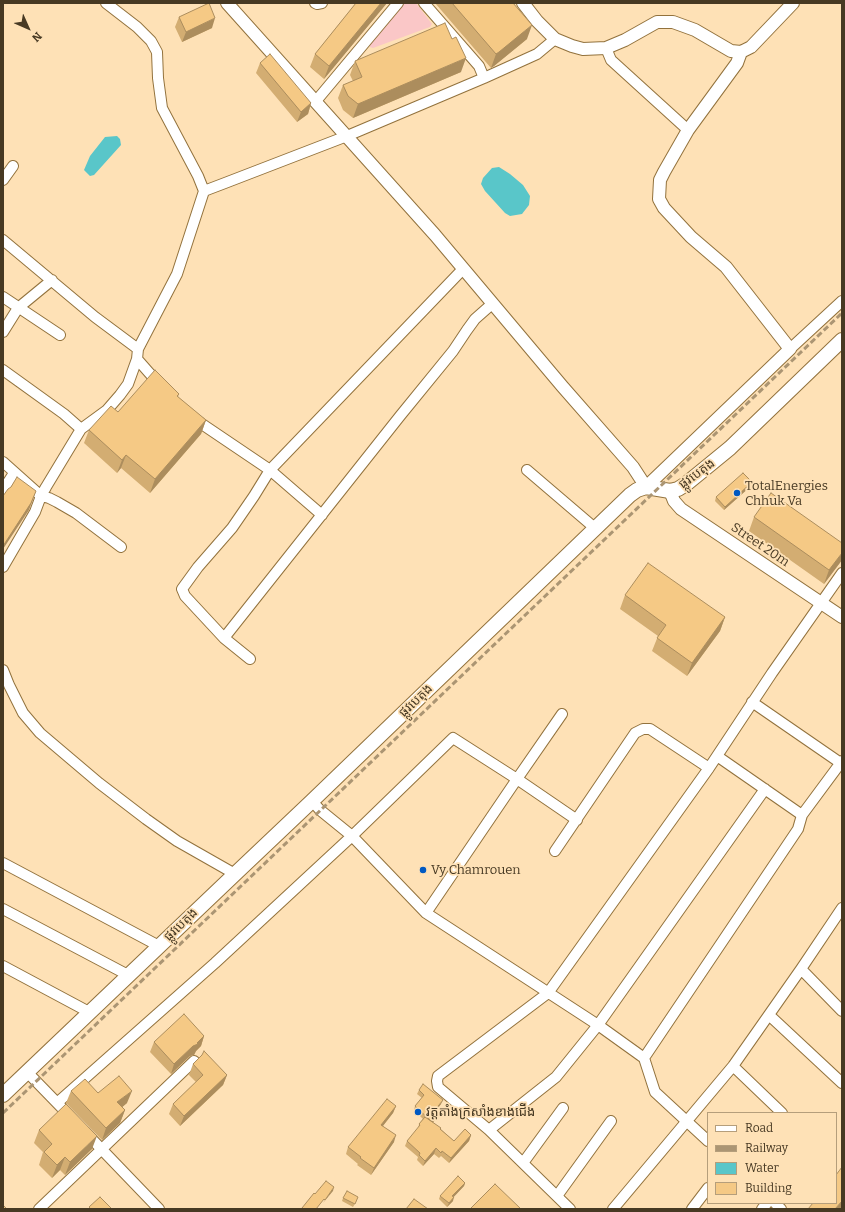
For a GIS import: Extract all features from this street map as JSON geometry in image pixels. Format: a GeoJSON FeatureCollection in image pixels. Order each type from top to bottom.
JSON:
{"type":"FeatureCollection","features":[{"type":"Feature","properties":{"kind":"main road","name":"ផ្លូវបេតុង"},"geometry":{"type":"LineString","coordinates":[[3,1095],[312,801],[630,495],[637,490],[646,487],[670,491],[678,489],[686,484],[730,448],[842,340]]}},
{"type":"Feature","properties":{"kind":"street"},"geometry":{"type":"LineString","coordinates":[[3,567],[35,512],[41,496],[81,429],[107,410],[128,384],[137,354],[177,274],[204,191],[198,176],[162,108],[158,78],[157,52],[151,41],[137,27],[106,3]]}},
{"type":"Feature","properties":{"kind":"street"},"geometry":{"type":"LineString","coordinates":[[227,3],[435,235],[492,304],[633,467],[646,487],[842,301]]}},
{"type":"Feature","properties":{"kind":"street"},"geometry":{"type":"LineString","coordinates":[[315,3],[322,3]]}},
{"type":"Feature","properties":{"kind":"street"},"geometry":{"type":"LineString","coordinates":[[316,101],[398,3]]}},
{"type":"Feature","properties":{"kind":"street"},"geometry":{"type":"LineString","coordinates":[[424,3],[440,27],[479,66],[484,78]]}},
{"type":"Feature","properties":{"kind":"street"},"geometry":{"type":"LineString","coordinates":[[522,3],[555,39],[583,49],[606,48],[625,40],[657,22],[673,22],[695,30],[731,50],[741,52],[751,47],[793,3]]}},
{"type":"Feature","properties":{"kind":"street"},"geometry":{"type":"LineString","coordinates":[[204,191],[347,136],[484,78],[537,54],[555,39]]}},
{"type":"Feature","properties":{"kind":"street"},"geometry":{"type":"LineString","coordinates":[[606,48],[611,60],[688,130]]}},
{"type":"Feature","properties":{"kind":"street"},"geometry":{"type":"LineString","coordinates":[[741,52],[737,63],[688,130],[660,180],[659,199],[664,208],[691,237],[726,267],[790,349]]}},
{"type":"Feature","properties":{"kind":"street"},"geometry":{"type":"LineString","coordinates":[[345,66],[366,58]]}},
{"type":"Feature","properties":{"kind":"street"},"geometry":{"type":"LineString","coordinates":[[3,180],[13,166]]}},
{"type":"Feature","properties":{"kind":"street"},"geometry":{"type":"LineString","coordinates":[[3,240],[96,317],[137,354],[166,391]]}},
{"type":"Feature","properties":{"kind":"street"},"geometry":{"type":"LineString","coordinates":[[250,659],[224,638],[185,596],[182,589],[198,567],[232,528],[270,470],[464,269]]}},
{"type":"Feature","properties":{"kind":"street"},"geometry":{"type":"LineString","coordinates":[[3,332],[18,308],[52,280]]}},
{"type":"Feature","properties":{"kind":"street"},"geometry":{"type":"LineString","coordinates":[[3,297],[60,334]]}},
{"type":"Feature","properties":{"kind":"street"},"geometry":{"type":"LineString","coordinates":[[224,638],[453,351],[475,319],[492,304]]}},
{"type":"Feature","properties":{"kind":"street"},"geometry":{"type":"LineString","coordinates":[[3,370],[64,414],[81,429]]}},
{"type":"Feature","properties":{"kind":"street"},"geometry":{"type":"LineString","coordinates":[[185,410],[195,420],[270,470],[322,515]]}},
{"type":"Feature","properties":{"kind":"street"},"geometry":{"type":"LineString","coordinates":[[3,462],[41,496],[57,502],[76,513],[121,547]]}},
{"type":"Feature","properties":{"kind":"street"},"geometry":{"type":"LineString","coordinates":[[527,470],[596,529]]}},
{"type":"Feature","properties":{"kind":"street"},"geometry":{"type":"LineString","coordinates":[[3,490],[14,473]]}},
{"type":"Feature","properties":{"kind":"street","name":"Street 20m"},"geometry":{"type":"LineString","coordinates":[[670,491],[674,501],[681,509],[842,617]]}},
{"type":"Feature","properties":{"kind":"street"},"geometry":{"type":"LineString","coordinates":[[570,1209],[489,1130],[438,1086],[438,1076],[548,993],[709,768],[752,702],[842,573]]}},
{"type":"Feature","properties":{"kind":"street"},"geometry":{"type":"LineString","coordinates":[[3,670],[23,713],[40,733],[146,819],[177,841],[235,874]]}},
{"type":"Feature","properties":{"kind":"street"},"geometry":{"type":"LineString","coordinates":[[644,1058],[798,829],[802,815],[841,763],[752,702]]}},
{"type":"Feature","properties":{"kind":"street"},"geometry":{"type":"LineString","coordinates":[[426,913],[562,714]]}},
{"type":"Feature","properties":{"kind":"street"},"geometry":{"type":"LineString","coordinates":[[555,851],[635,733],[642,729],[650,729],[709,768]]}},
{"type":"Feature","properties":{"kind":"street"},"geometry":{"type":"LineString","coordinates":[[57,1103],[215,963],[352,836],[453,738],[517,778],[577,820]]}},
{"type":"Feature","properties":{"kind":"street"},"geometry":{"type":"LineString","coordinates":[[717,756],[802,815]]}},
{"type":"Feature","properties":{"kind":"street"},"geometry":{"type":"LineString","coordinates":[[489,1130],[556,1077],[598,1025],[765,789]]}},
{"type":"Feature","properties":{"kind":"street"},"geometry":{"type":"LineString","coordinates":[[312,801],[320,810],[352,836],[426,913],[598,1025],[644,1058],[655,1092],[707,1140]]}},
{"type":"Feature","properties":{"kind":"street"},"geometry":{"type":"LineString","coordinates":[[3,863],[159,946]]}},
{"type":"Feature","properties":{"kind":"street"},"geometry":{"type":"LineString","coordinates":[[613,1209],[733,1066],[842,908]]}},
{"type":"Feature","properties":{"kind":"street"},"geometry":{"type":"LineString","coordinates":[[3,909],[128,975]]}},
{"type":"Feature","properties":{"kind":"street"},"geometry":{"type":"LineString","coordinates":[[3,966],[89,1012]]}},
{"type":"Feature","properties":{"kind":"street"},"geometry":{"type":"LineString","coordinates":[[801,969],[842,1011]]}},
{"type":"Feature","properties":{"kind":"street"},"geometry":{"type":"LineString","coordinates":[[769,1015],[842,1083]]}},
{"type":"Feature","properties":{"kind":"street"},"geometry":{"type":"LineString","coordinates":[[39,1209],[194,1061]]}},
{"type":"Feature","properties":{"kind":"street"},"geometry":{"type":"LineString","coordinates":[[733,1066],[781,1112]]}},
{"type":"Feature","properties":{"kind":"street"},"geometry":{"type":"LineString","coordinates":[[27,1072],[68,1114]]}},
{"type":"Feature","properties":{"kind":"street"},"geometry":{"type":"LineString","coordinates":[[523,1163],[563,1108]]}},
{"type":"Feature","properties":{"kind":"street"},"geometry":{"type":"LineString","coordinates":[[557,1196],[612,1121]]}},
{"type":"Feature","properties":{"kind":"street"},"geometry":{"type":"LineString","coordinates":[[79,1126],[154,1207]]}},
{"type":"Feature","properties":{"kind":"street"},"geometry":{"type":"LineString","coordinates":[[692,1209],[707,1189]]}},
{"type":"Feature","properties":{"kind":"shaded area"},"geometry":{"type":"Polygon","coordinates":[[[404,3],[416,3],[432,24],[430,27],[373,48],[370,47],[369,45],[404,3]]]}},
{"type":"Feature","properties":{"kind":"water"},"geometry":{"type":"Polygon","coordinates":[[[117,136],[120,139],[121,145],[94,175],[90,176],[84,170],[90,156],[105,137],[117,136]]]}},
{"type":"Feature","properties":{"kind":"water"},"geometry":{"type":"Polygon","coordinates":[[[499,167],[523,185],[530,196],[529,205],[522,214],[510,216],[505,213],[485,191],[481,184],[483,178],[492,168],[499,167]]]}},
{"type":"Feature","properties":{"kind":"building"},"geometry":{"type":"Polygon","coordinates":[[[209,3],[215,18],[186,32],[179,17],[209,3]]]}},
{"type":"Feature","properties":{"kind":"building"},"geometry":{"type":"Polygon","coordinates":[[[356,3],[381,3],[329,66],[315,54],[356,3]]]}},
{"type":"Feature","properties":{"kind":"building"},"geometry":{"type":"Polygon","coordinates":[[[452,3],[513,3],[532,25],[496,54],[452,3]]]}},
{"type":"Feature","properties":{"kind":"building"},"geometry":{"type":"Polygon","coordinates":[[[445,23],[452,39],[456,37],[466,58],[358,104],[348,96],[343,85],[362,77],[355,61],[445,23]]]}},
{"type":"Feature","properties":{"kind":"building"},"geometry":{"type":"Polygon","coordinates":[[[270,54],[311,103],[301,112],[260,63],[270,54]]]}},
{"type":"Feature","properties":{"kind":"building"},"geometry":{"type":"Polygon","coordinates":[[[155,370],[179,394],[177,396],[206,420],[155,479],[126,455],[122,460],[89,430],[111,406],[118,412],[155,370]]]}},
{"type":"Feature","properties":{"kind":"building"},"geometry":{"type":"Polygon","coordinates":[[[743,473],[752,482],[725,507],[716,497],[743,473]]]}},
{"type":"Feature","properties":{"kind":"building"},"geometry":{"type":"Polygon","coordinates":[[[17,477],[36,491],[31,503],[3,546],[3,496],[17,477]]]}},
{"type":"Feature","properties":{"kind":"building"},"geometry":{"type":"Polygon","coordinates":[[[771,493],[842,543],[842,553],[829,570],[754,517],[771,493]]]}},
{"type":"Feature","properties":{"kind":"building"},"geometry":{"type":"Polygon","coordinates":[[[648,563],[725,617],[692,663],[657,638],[666,625],[625,595],[648,563]]]}},
{"type":"Feature","properties":{"kind":"building"},"geometry":{"type":"Polygon","coordinates":[[[184,1014],[204,1036],[197,1043],[198,1044],[193,1046],[174,1064],[154,1042],[184,1014]]]}},
{"type":"Feature","properties":{"kind":"building"},"geometry":{"type":"Polygon","coordinates":[[[204,1051],[227,1075],[184,1116],[173,1104],[203,1075],[193,1064],[204,1051]]]}},
{"type":"Feature","properties":{"kind":"building"},"geometry":{"type":"Polygon","coordinates":[[[119,1076],[132,1091],[117,1102],[125,1110],[106,1128],[71,1091],[85,1079],[98,1093],[119,1076]]]}},
{"type":"Feature","properties":{"kind":"building"},"geometry":{"type":"Polygon","coordinates":[[[423,1084],[443,1100],[435,1110],[439,1113],[431,1121],[415,1106],[424,1095],[419,1090],[423,1084]]]}},
{"type":"Feature","properties":{"kind":"building"},"geometry":{"type":"Polygon","coordinates":[[[387,1099],[396,1106],[381,1125],[396,1135],[374,1168],[348,1147],[387,1099]]]}},
{"type":"Feature","properties":{"kind":"building"},"geometry":{"type":"Polygon","coordinates":[[[66,1104],[97,1136],[70,1162],[65,1157],[57,1165],[44,1152],[52,1144],[39,1130],[66,1104]]]}},
{"type":"Feature","properties":{"kind":"building"},"geometry":{"type":"Polygon","coordinates":[[[425,1117],[441,1128],[440,1129],[454,1141],[465,1129],[471,1135],[451,1158],[442,1151],[441,1153],[436,1148],[425,1161],[419,1155],[420,1153],[407,1141],[425,1117]]]}},
{"type":"Feature","properties":{"kind":"building"},"geometry":{"type":"Polygon","coordinates":[[[842,1167],[842,1201],[835,1209],[808,1209],[812,1204],[837,1204],[837,1174],[842,1167]]]}},
{"type":"Feature","properties":{"kind":"building"},"geometry":{"type":"Polygon","coordinates":[[[458,1176],[465,1183],[452,1196],[454,1197],[449,1203],[440,1196],[458,1176]]]}},
{"type":"Feature","properties":{"kind":"building"},"geometry":{"type":"Polygon","coordinates":[[[326,1181],[334,1187],[325,1200],[324,1199],[316,1209],[302,1208],[314,1193],[315,1194],[326,1181]]]}},
{"type":"Feature","properties":{"kind":"building"},"geometry":{"type":"Polygon","coordinates":[[[495,1184],[521,1209],[470,1209],[495,1184]]]}},
{"type":"Feature","properties":{"kind":"building"},"geometry":{"type":"Polygon","coordinates":[[[347,1191],[358,1197],[355,1204],[343,1198],[347,1191]]]}},
{"type":"Feature","properties":{"kind":"building"},"geometry":{"type":"Polygon","coordinates":[[[100,1197],[112,1209],[91,1209],[89,1207],[100,1197]]]}},
{"type":"Feature","properties":{"kind":"building"},"geometry":{"type":"Polygon","coordinates":[[[414,1199],[428,1209],[406,1209],[414,1199]]]}},
{"type":"Feature","properties":{"kind":"railway"},"geometry":{"type":"LineString","coordinates":[[3,1113],[842,313]]}},
{"type":"Feature","properties":{"kind":"place","name":"TotalEnergies Chhuk Va"},"geometry":{"type":"Point","coordinates":[737,493]}},
{"type":"Feature","properties":{"kind":"place","name":"Vy Chamrouen"},"geometry":{"type":"Point","coordinates":[423,870]}},
{"type":"Feature","properties":{"kind":"place","name":"វត្តតាំងក្រសាំងខាងជើង"},"geometry":{"type":"Point","coordinates":[418,1112]}}]}
